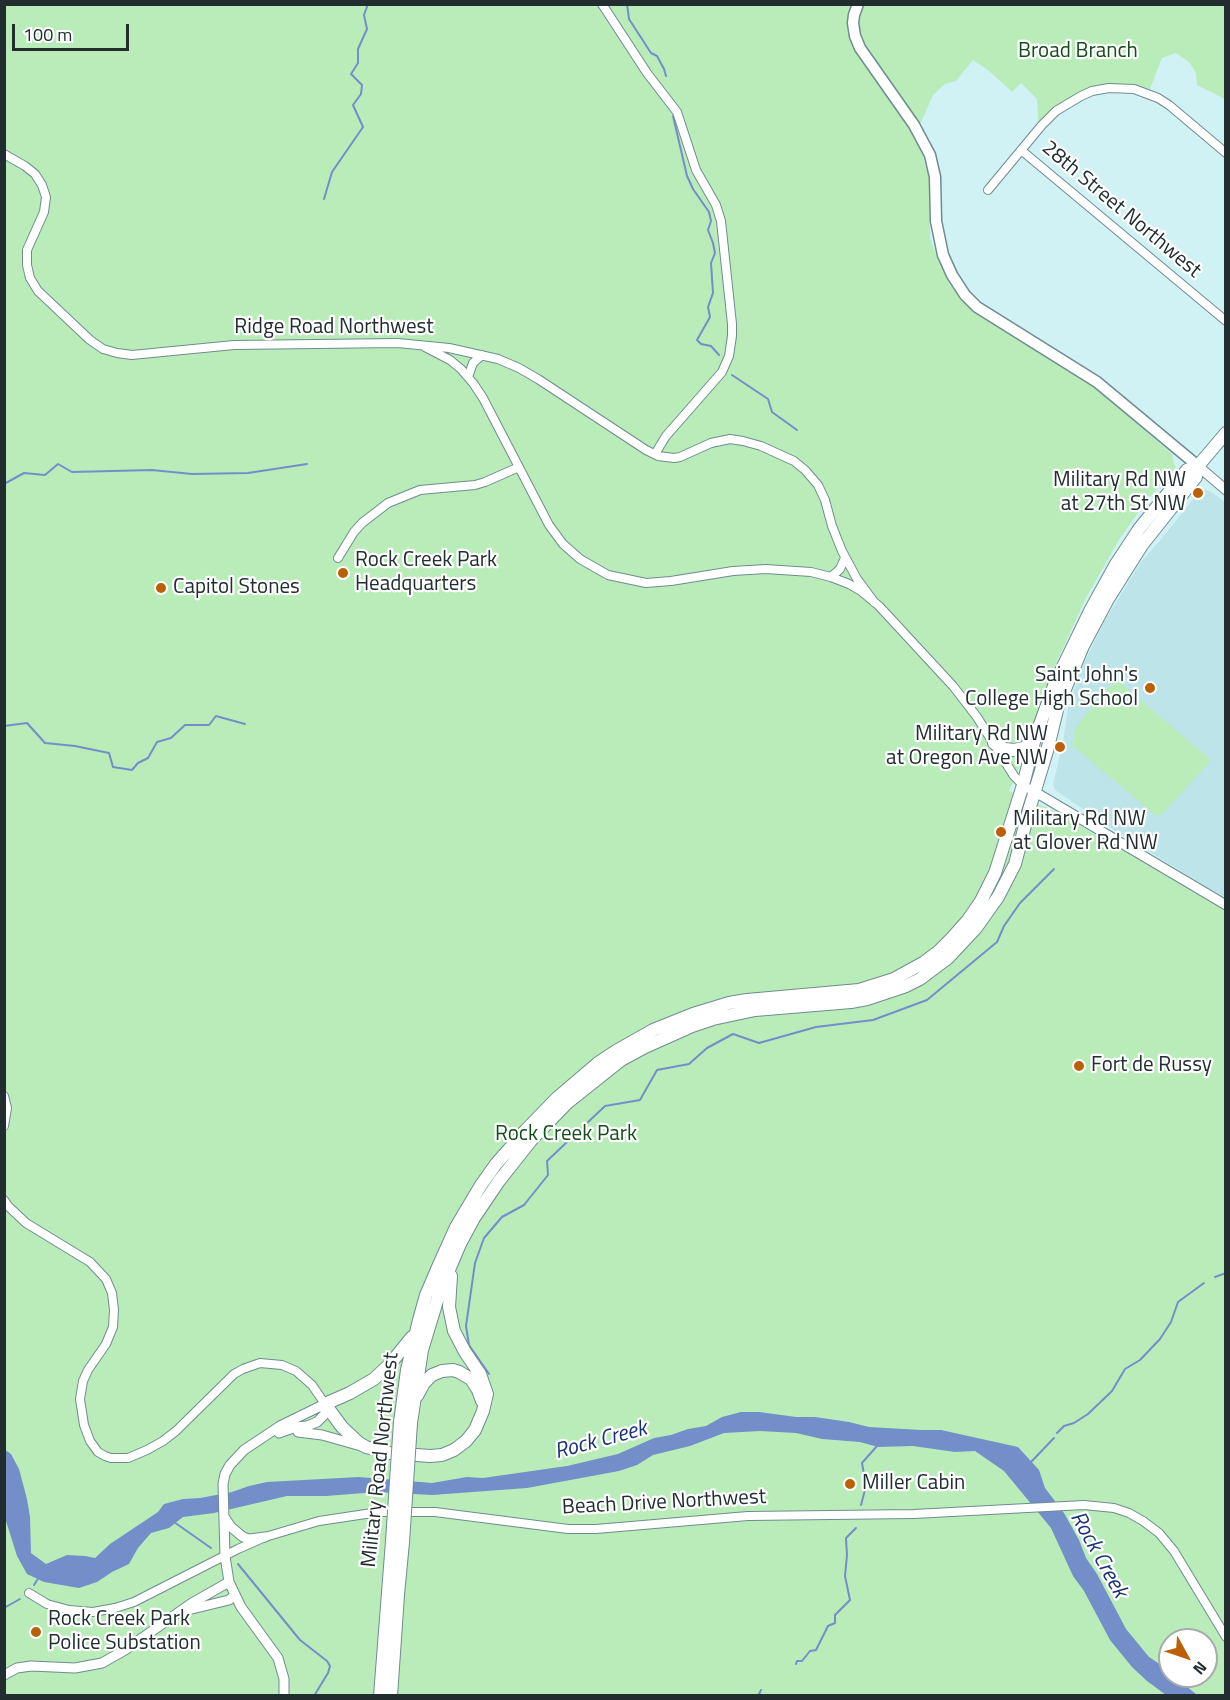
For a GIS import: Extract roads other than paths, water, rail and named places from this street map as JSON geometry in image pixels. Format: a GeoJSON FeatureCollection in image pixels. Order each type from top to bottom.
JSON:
{"type":"FeatureCollection","features":[{"type":"Feature","properties":{"kind":"main road"},"geometry":{"type":"LineString","coordinates":[[858,4],[853,23],[860,48],[914,125],[930,155],[935,177],[936,221],[943,255],[964,295],[983,311],[1097,382],[1198,466]]}},
{"type":"Feature","properties":{"kind":"main road","name":"Military Road Northwest"},"geometry":{"type":"LineString","coordinates":[[380,1695],[398,1542],[407,1370],[426,1295],[446,1247],[481,1185],[511,1147],[557,1098],[598,1063],[634,1040],[673,1021],[738,1002],[859,990],[894,979],[923,963],[952,938],[981,901],[995,873],[1023,785],[1035,738],[1062,666],[1090,610],[1139,529],[1187,470],[1198,466],[1226,433]]}},
{"type":"Feature","properties":{"kind":"main road","name":"Military Road Northwest"},"geometry":{"type":"LineString","coordinates":[[406,1423],[413,1403],[424,1340],[433,1309],[453,1260],[474,1218],[515,1159],[567,1103],[621,1060],[672,1034],[713,1019],[755,1010],[831,1005],[867,999],[913,982],[948,958],[988,913],[1015,864],[1058,706],[1083,646],[1108,599],[1142,545],[1196,477],[1198,466]]}},
{"type":"Feature","properties":{"kind":"main road"},"geometry":{"type":"LineString","coordinates":[[994,742],[1005,749],[1014,750],[1029,746],[1035,738]]}},
{"type":"Feature","properties":{"kind":"main road"},"geometry":{"type":"LineString","coordinates":[[419,1320],[412,1336],[378,1376],[360,1388],[325,1404],[342,1427],[366,1448],[390,1453],[442,1455],[454,1450],[475,1431],[487,1394],[483,1379],[454,1331],[450,1313],[453,1260]]}},
{"type":"Feature","properties":{"kind":"main road"},"geometry":{"type":"LineString","coordinates":[[413,1403],[429,1377],[439,1372],[453,1370],[465,1374],[475,1384],[481,1397],[483,1411]]}},
{"type":"Feature","properties":{"kind":"main road","name":"Military Road Northwest"},"geometry":{"type":"LineString","coordinates":[[392,1695],[398,1595],[398,1542]]}},
{"type":"Feature","properties":{"kind":"street"},"geometry":{"type":"LineString","coordinates":[[602,4],[647,73],[674,108],[682,124],[698,174],[716,205],[721,221],[732,324],[728,361],[717,379],[666,436],[655,454],[668,458],[680,457],[711,442],[730,440],[748,442],[785,456],[805,470],[818,485],[825,500],[836,539],[857,579],[874,602],[959,693],[994,742],[1014,776],[1023,785],[1226,904]]}},
{"type":"Feature","properties":{"kind":"street"},"geometry":{"type":"LineString","coordinates":[[988,190],[1056,111],[1086,93],[1103,88],[1134,89],[1152,95],[1169,105],[1226,153]]}},
{"type":"Feature","properties":{"kind":"street","name":"28th Street Northwest"},"geometry":{"type":"LineString","coordinates":[[1021,150],[1226,321]]}},
{"type":"Feature","properties":{"kind":"street","name":"Ridge Road Northwest"},"geometry":{"type":"LineString","coordinates":[[4,154],[34,174],[42,185],[46,197],[44,212],[28,246],[27,265],[30,278],[41,294],[61,313],[90,340],[106,350],[132,355],[240,345],[380,343],[449,348],[482,355],[525,371],[655,454]]}},
{"type":"Feature","properties":{"kind":"street"},"geometry":{"type":"LineString","coordinates":[[421,345],[450,360],[468,377],[483,398],[545,518],[559,540],[580,559],[608,574],[646,583],[755,569],[797,570],[831,576],[855,587],[874,602]]}},
{"type":"Feature","properties":{"kind":"street"},"geometry":{"type":"LineString","coordinates":[[468,377],[473,363],[482,355]]}},
{"type":"Feature","properties":{"kind":"street"},"geometry":{"type":"LineString","coordinates":[[1198,466],[1226,490]]}},
{"type":"Feature","properties":{"kind":"street"},"geometry":{"type":"LineString","coordinates":[[338,558],[362,523],[388,503],[420,490],[475,485],[519,467]]}},
{"type":"Feature","properties":{"kind":"street"},"geometry":{"type":"LineString","coordinates":[[831,576],[840,569],[845,558]]}},
{"type":"Feature","properties":{"kind":"street"},"geometry":{"type":"LineString","coordinates":[[4,1096],[7,1108],[4,1126]]}},
{"type":"Feature","properties":{"kind":"street"},"geometry":{"type":"LineString","coordinates":[[4,1200],[26,1223],[90,1262],[106,1279],[109,1286],[114,1310],[113,1327],[106,1344],[88,1370],[83,1381],[80,1399],[90,1441],[98,1452],[111,1458],[128,1458],[147,1450],[176,1431],[225,1382],[243,1369],[260,1363],[278,1364],[296,1371],[312,1385],[325,1404],[325,1414],[317,1422],[307,1426],[264,1437]]}},
{"type":"Feature","properties":{"kind":"street"},"geometry":{"type":"LineString","coordinates":[[284,1695],[284,1679],[278,1658],[246,1614],[229,1582],[225,1556],[223,1487],[225,1474],[235,1458],[244,1450],[285,1423],[325,1404]]}},
{"type":"Feature","properties":{"kind":"street"},"geometry":{"type":"LineString","coordinates":[[279,1433],[321,1434],[366,1448]]}},
{"type":"Feature","properties":{"kind":"street","name":"Beach Drive Northwest"},"geometry":{"type":"LineString","coordinates":[[29,1593],[51,1606],[69,1610],[93,1612],[115,1608],[134,1602],[265,1537],[319,1521],[379,1512],[435,1512],[568,1529],[596,1529],[748,1516],[914,1514],[1074,1505],[1100,1506],[1129,1513],[1159,1533],[1174,1551],[1226,1637]]}},
{"type":"Feature","properties":{"kind":"street"},"geometry":{"type":"LineString","coordinates":[[225,1518],[243,1538],[265,1537]]}},
{"type":"Feature","properties":{"kind":"street"},"geometry":{"type":"LineString","coordinates":[[4,1675],[17,1668],[31,1666],[75,1668],[102,1663],[118,1655],[192,1603],[229,1582]]}},
{"type":"Feature","properties":{"kind":"street"},"geometry":{"type":"LineString","coordinates":[[177,1614],[229,1600],[235,1595]]}},
{"type":"Feature","properties":{"kind":"water"},"geometry":{"type":"Polygon","coordinates":[[[741,1412],[759,1412],[815,1417],[869,1427],[941,1430],[1018,1447],[1039,1470],[1045,1488],[1064,1513],[1086,1558],[1126,1629],[1149,1657],[1158,1663],[1158,1688],[1189,1688],[1197,1695],[1166,1695],[1132,1667],[1110,1640],[1084,1591],[1073,1576],[1051,1528],[1004,1471],[975,1451],[955,1452],[913,1446],[878,1447],[860,1442],[822,1439],[796,1433],[760,1431],[724,1433],[690,1446],[653,1455],[637,1465],[619,1471],[527,1488],[432,1495],[377,1492],[287,1496],[214,1513],[183,1517],[169,1528],[151,1533],[138,1548],[129,1564],[97,1582],[79,1588],[44,1582],[27,1574],[17,1556],[5,1518],[4,1449],[11,1454],[19,1469],[27,1499],[31,1553],[46,1564],[67,1555],[95,1558],[110,1544],[158,1512],[164,1504],[183,1499],[232,1492],[267,1482],[359,1477],[432,1483],[567,1466],[618,1454],[654,1438],[706,1426],[722,1417],[741,1412]]]}},
{"type":"Feature","properties":{"kind":"waterway"},"geometry":{"type":"LineString","coordinates":[[324,199],[332,172],[363,127],[353,105],[361,94],[362,85],[351,74],[358,63],[358,49],[367,29],[364,15],[368,4]]}},
{"type":"Feature","properties":{"kind":"waterway"},"geometry":{"type":"LineString","coordinates":[[627,4],[629,19],[651,53],[657,56],[666,76]]}},
{"type":"Feature","properties":{"kind":"waterway"},"geometry":{"type":"LineString","coordinates":[[673,116],[687,176],[709,212],[711,221],[708,230],[715,253],[711,263],[713,293],[708,307],[710,317],[697,340],[701,344],[711,346],[719,355]]}},
{"type":"Feature","properties":{"kind":"waterway"},"geometry":{"type":"LineString","coordinates":[[732,375],[768,399],[772,412],[797,430]]}},
{"type":"Feature","properties":{"kind":"waterway"},"geometry":{"type":"LineString","coordinates":[[4,484],[24,473],[45,475],[58,464],[72,472],[152,470],[192,474],[248,473],[307,464]]}},
{"type":"Feature","properties":{"kind":"waterway"},"geometry":{"type":"LineString","coordinates":[[4,726],[27,723],[45,743],[109,753],[113,767],[132,770],[138,763],[148,758],[157,742],[171,738],[185,725],[209,725],[216,716],[245,724]]}},
{"type":"Feature","properties":{"kind":"waterway"},"geometry":{"type":"LineString","coordinates":[[489,1374],[469,1345],[466,1326],[475,1263],[484,1238],[502,1217],[524,1205],[548,1175],[547,1161],[605,1106],[640,1100],[657,1070],[689,1064],[707,1048],[733,1034],[759,1043],[816,1027],[873,1020],[927,1000],[997,942],[1004,926],[1020,903],[1054,869]]}},
{"type":"Feature","properties":{"kind":"waterway"},"geometry":{"type":"LineString","coordinates":[[1215,1277],[1226,1273]]}},
{"type":"Feature","properties":{"kind":"waterway"},"geometry":{"type":"LineString","coordinates":[[1057,1433],[1064,1426],[1088,1414],[1112,1391],[1125,1369],[1140,1360],[1160,1339],[1171,1322],[1178,1302],[1204,1283]]}},
{"type":"Feature","properties":{"kind":"waterway"},"geometry":{"type":"LineString","coordinates":[[1031,1462],[1054,1438]]}},
{"type":"Feature","properties":{"kind":"waterway"},"geometry":{"type":"LineString","coordinates":[[861,1505],[866,1486],[862,1463],[877,1446]]}},
{"type":"Feature","properties":{"kind":"waterway"},"geometry":{"type":"LineString","coordinates":[[174,1522],[211,1548]]}},
{"type":"Feature","properties":{"kind":"waterway"},"geometry":{"type":"LineString","coordinates":[[796,1664],[797,1661],[802,1661],[810,1651],[816,1650],[828,1626],[835,1623],[835,1615],[850,1600],[845,1576],[846,1538],[856,1528]]}},
{"type":"Feature","properties":{"kind":"waterway"},"geometry":{"type":"LineString","coordinates":[[238,1564],[300,1640],[327,1661],[330,1666],[314,1696]]}},
{"type":"Feature","properties":{"kind":"waterway"},"geometry":{"type":"LineString","coordinates":[[34,1585],[39,1577]]}},
{"type":"Feature","properties":{"kind":"waterway"},"geometry":{"type":"LineString","coordinates":[[4,1608],[20,1599]]}},
{"type":"Feature","properties":{"kind":"waterway"},"geometry":{"type":"LineString","coordinates":[[758,1696],[761,1690]]}},
{"type":"Feature","properties":{"kind":"place","name":"Military Rd NW at 27th St NW"},"geometry":{"type":"Point","coordinates":[1198,493]}},
{"type":"Feature","properties":{"kind":"place","name":"Rock Creek Park Headquarters"},"geometry":{"type":"Point","coordinates":[343,573]}},
{"type":"Feature","properties":{"kind":"place","name":"Capitol Stones"},"geometry":{"type":"Point","coordinates":[161,588]}},
{"type":"Feature","properties":{"kind":"place","name":"Saint John's College High School"},"geometry":{"type":"Point","coordinates":[1150,688]}},
{"type":"Feature","properties":{"kind":"place","name":"Military Rd NW at Oregon Ave NW"},"geometry":{"type":"Point","coordinates":[1060,747]}},
{"type":"Feature","properties":{"kind":"place","name":"Military Rd NW at Glover Rd NW"},"geometry":{"type":"Point","coordinates":[1001,832]}},
{"type":"Feature","properties":{"kind":"place","name":"Fort de Russy"},"geometry":{"type":"Point","coordinates":[1079,1066]}},
{"type":"Feature","properties":{"kind":"place","name":"Miller Cabin"},"geometry":{"type":"Point","coordinates":[850,1484]}},
{"type":"Feature","properties":{"kind":"place","name":"Rock Creek Park Police Substation"},"geometry":{"type":"Point","coordinates":[36,1632]}},
{"type":"Feature","properties":{"kind":"park label","name":"Broad Branch"},"geometry":{"type":"Point","coordinates":[1078,52]}},
{"type":"Feature","properties":{"kind":"park label","name":"Rock Creek Park"},"geometry":{"type":"Point","coordinates":[566,1135]}},
{"type":"Feature","properties":{"kind":"water label","name":"Rock Creek"},"geometry":{"type":"Point","coordinates":[601,1441]}},
{"type":"Feature","properties":{"kind":"water label","name":"Rock Creek"},"geometry":{"type":"Point","coordinates":[1098,1555]}}]}
